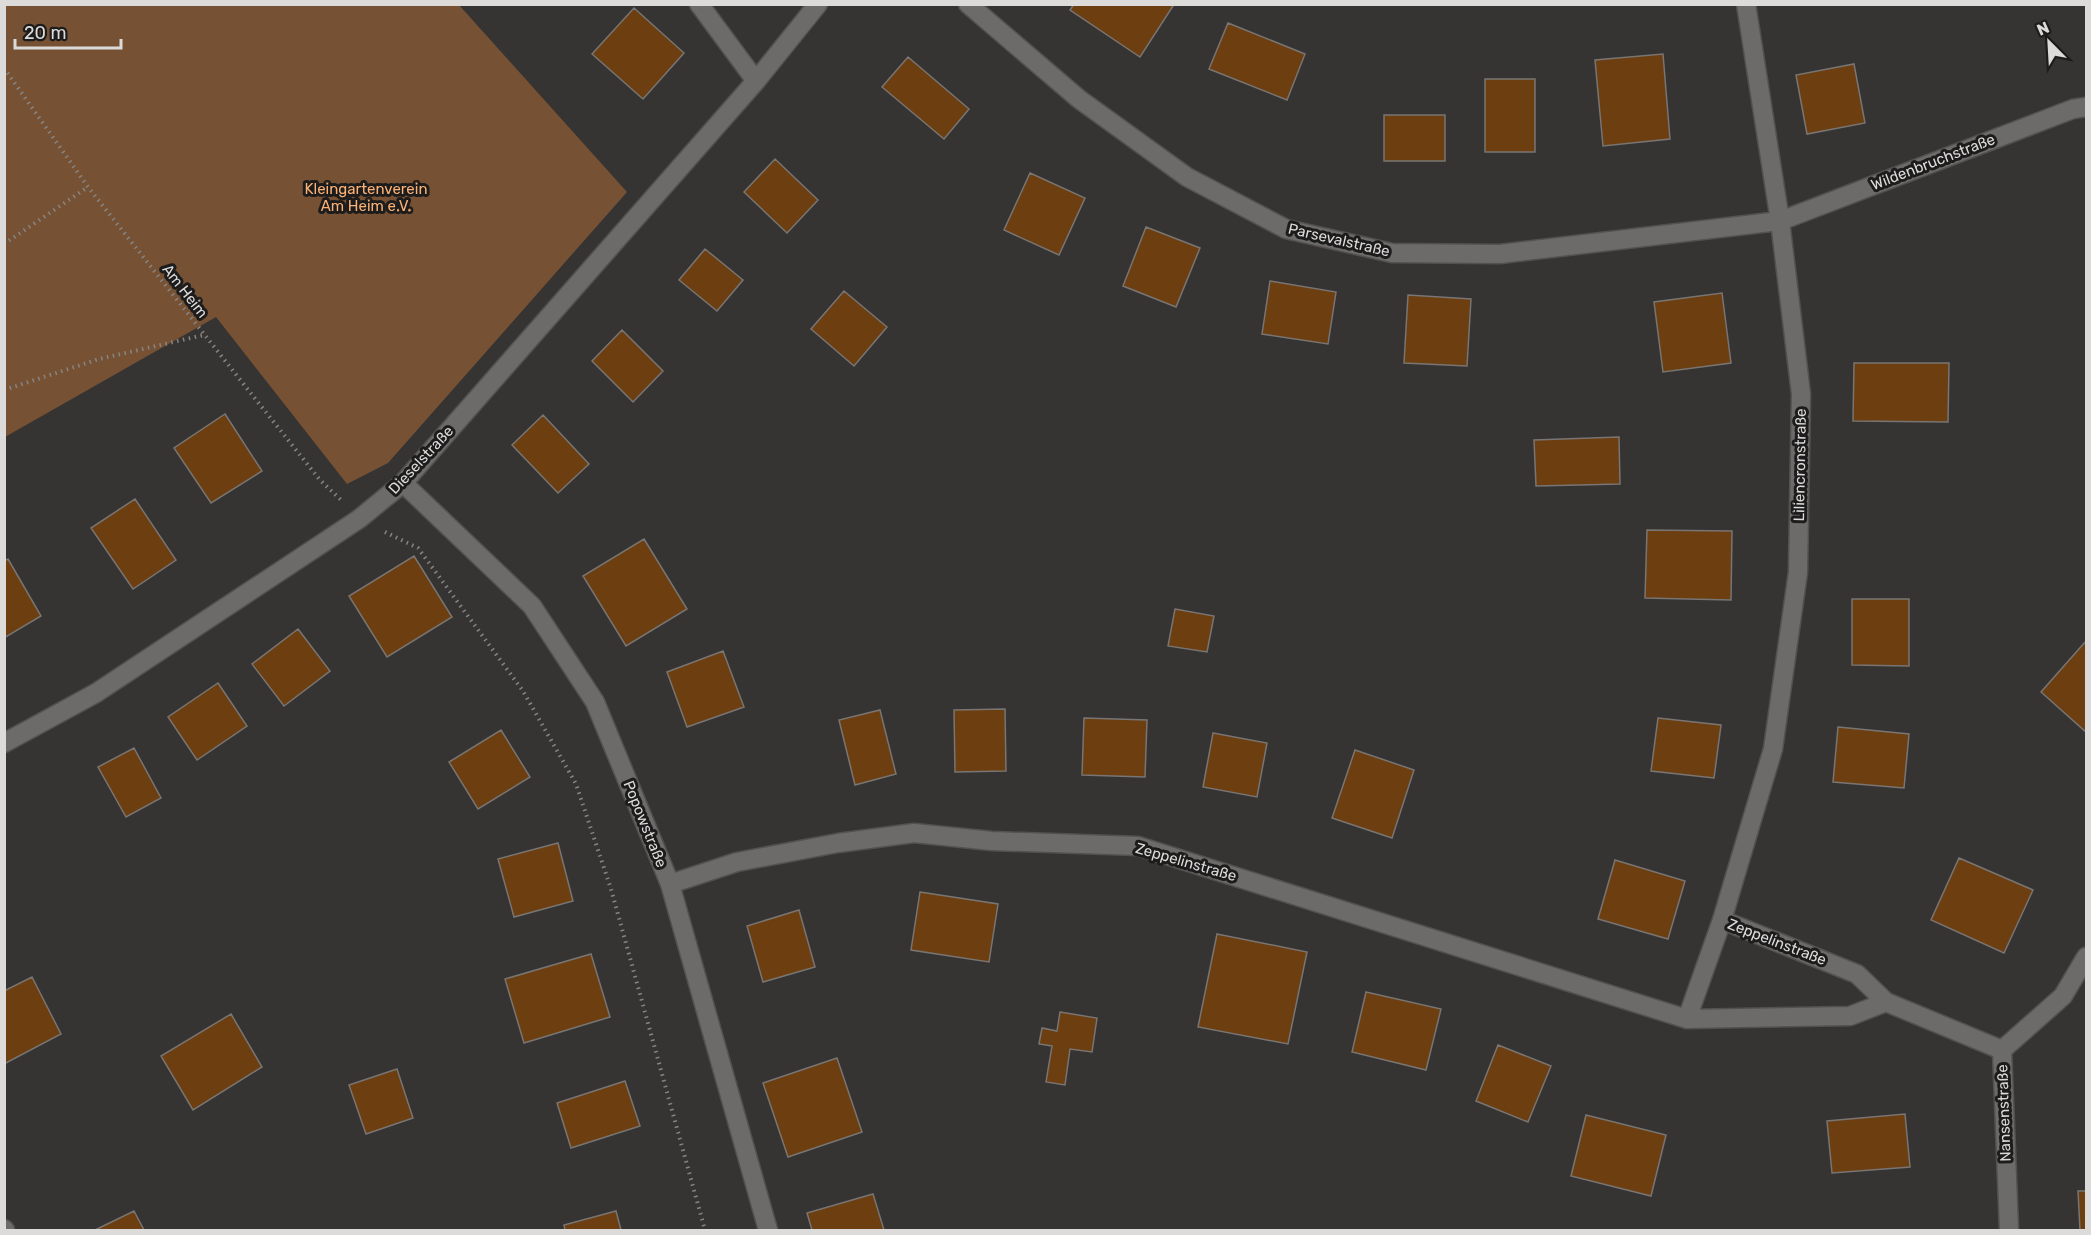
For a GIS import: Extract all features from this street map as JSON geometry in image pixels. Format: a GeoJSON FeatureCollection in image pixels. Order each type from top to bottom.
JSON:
{"type":"FeatureCollection","features":[{"type":"Feature","properties":{"kind":"street"},"geometry":{"type":"LineString","coordinates":[[699,4],[756,81]]}},
{"type":"Feature","properties":{"kind":"street","name":"Dieselstraße"},"geometry":{"type":"LineString","coordinates":[[4,743],[96,693],[359,519],[403,483],[756,81],[818,4]]}},
{"type":"Feature","properties":{"kind":"street","name":"Parsevalstraße"},"geometry":{"type":"LineString","coordinates":[[968,4],[1079,99],[1187,177],[1286,229],[1392,253],[1500,254],[1780,221]]}},
{"type":"Feature","properties":{"kind":"street","name":"Liliencronstraße"},"geometry":{"type":"LineString","coordinates":[[1722,920],[1773,749],[1798,572],[1801,394],[1780,221],[1746,4]]}},
{"type":"Feature","properties":{"kind":"street","name":"Wildenbruchstraße"},"geometry":{"type":"LineString","coordinates":[[1780,221],[2073,109],[2086,107]]}},
{"type":"Feature","properties":{"kind":"street","name":"Popowstraße"},"geometry":{"type":"LineString","coordinates":[[403,483],[532,606],[595,702],[670,884],[768,1230]]}},
{"type":"Feature","properties":{"kind":"street","name":"Zeppelinstraße"},"geometry":{"type":"LineString","coordinates":[[670,884],[737,862],[838,843],[914,833],[992,841],[1138,846],[1687,1019],[1850,1016],[1886,1002]]}},
{"type":"Feature","properties":{"kind":"street","name":"Zeppelinstraße"},"geometry":{"type":"LineString","coordinates":[[1687,1019],[1722,920],[1857,974],[1886,1002],[2002,1050]]}},
{"type":"Feature","properties":{"kind":"street","name":"Nansenstraße"},"geometry":{"type":"LineString","coordinates":[[2009,1230],[2002,1050],[2064,996],[2086,957]]}},
{"type":"Feature","properties":{"kind":"path","name":"Am Heim"},"geometry":{"type":"LineString","coordinates":[[4,68],[87,187],[320,480],[359,519],[418,548],[523,691],[576,784],[611,889],[705,1230]]}},
{"type":"Feature","properties":{"kind":"path"},"geometry":{"type":"LineString","coordinates":[[4,244],[87,187]]}},
{"type":"Feature","properties":{"kind":"path"},"geometry":{"type":"LineString","coordinates":[[4,390],[99,359],[204,335]]}},
{"type":"Feature","properties":{"kind":"green space","name":"Kleingartenverein Am Heim e.V."},"geometry":{"type":"Polygon","coordinates":[[[5,4],[459,5],[627,192],[388,463],[347,484],[216,317],[5,437],[5,4]]]}},
{"type":"Feature","properties":{"kind":"building"},"geometry":{"type":"Polygon","coordinates":[[[1074,4],[1172,4],[1173,6],[1140,57],[1070,10],[1074,4]]]}},
{"type":"Feature","properties":{"kind":"building"},"geometry":{"type":"Polygon","coordinates":[[[634,8],[684,53],[643,99],[592,54],[634,8]]]}},
{"type":"Feature","properties":{"kind":"building"},"geometry":{"type":"Polygon","coordinates":[[[1228,23],[1305,54],[1287,100],[1209,69],[1228,23]]]}},
{"type":"Feature","properties":{"kind":"building"},"geometry":{"type":"Polygon","coordinates":[[[1663,54],[1670,139],[1603,146],[1595,60],[1663,54]]]}},
{"type":"Feature","properties":{"kind":"building"},"geometry":{"type":"Polygon","coordinates":[[[908,57],[969,109],[944,139],[882,87],[908,57]]]}},
{"type":"Feature","properties":{"kind":"building"},"geometry":{"type":"Polygon","coordinates":[[[1854,64],[1865,123],[1807,134],[1796,75],[1854,64]]]}},
{"type":"Feature","properties":{"kind":"building"},"geometry":{"type":"Polygon","coordinates":[[[1485,79],[1535,79],[1535,152],[1485,152],[1485,79]]]}},
{"type":"Feature","properties":{"kind":"building"},"geometry":{"type":"Polygon","coordinates":[[[1384,115],[1445,115],[1445,161],[1384,161],[1384,115]]]}},
{"type":"Feature","properties":{"kind":"building"},"geometry":{"type":"Polygon","coordinates":[[[775,159],[818,200],[787,233],[744,192],[775,159]]]}},
{"type":"Feature","properties":{"kind":"building"},"geometry":{"type":"Polygon","coordinates":[[[1030,173],[1085,198],[1059,255],[1004,230],[1030,173]]]}},
{"type":"Feature","properties":{"kind":"building"},"geometry":{"type":"Polygon","coordinates":[[[1146,227],[1200,248],[1176,307],[1123,286],[1146,227]]]}},
{"type":"Feature","properties":{"kind":"building"},"geometry":{"type":"Polygon","coordinates":[[[705,249],[743,280],[717,311],[679,280],[705,249]]]}},
{"type":"Feature","properties":{"kind":"building"},"geometry":{"type":"Polygon","coordinates":[[[1270,281],[1336,292],[1328,344],[1262,334],[1270,281]]]}},
{"type":"Feature","properties":{"kind":"building"},"geometry":{"type":"Polygon","coordinates":[[[844,291],[887,327],[854,366],[811,329],[844,291]]]}},
{"type":"Feature","properties":{"kind":"building"},"geometry":{"type":"Polygon","coordinates":[[[1722,293],[1731,363],[1663,372],[1654,302],[1722,293]]]}},
{"type":"Feature","properties":{"kind":"building"},"geometry":{"type":"Polygon","coordinates":[[[1408,295],[1471,299],[1467,366],[1404,363],[1408,295]]]}},
{"type":"Feature","properties":{"kind":"building"},"geometry":{"type":"Polygon","coordinates":[[[622,330],[663,371],[633,402],[592,361],[622,330]]]}},
{"type":"Feature","properties":{"kind":"building"},"geometry":{"type":"Polygon","coordinates":[[[1854,363],[1949,363],[1948,422],[1853,421],[1854,363]]]}},
{"type":"Feature","properties":{"kind":"building"},"geometry":{"type":"Polygon","coordinates":[[[225,414],[262,471],[211,503],[174,448],[225,414]]]}},
{"type":"Feature","properties":{"kind":"building"},"geometry":{"type":"Polygon","coordinates":[[[543,415],[589,464],[558,493],[512,445],[543,415]]]}},
{"type":"Feature","properties":{"kind":"building"},"geometry":{"type":"Polygon","coordinates":[[[1619,437],[1620,484],[1536,486],[1534,440],[1619,437]]]}},
{"type":"Feature","properties":{"kind":"building"},"geometry":{"type":"Polygon","coordinates":[[[135,499],[176,560],[133,589],[91,528],[135,499]]]}},
{"type":"Feature","properties":{"kind":"building"},"geometry":{"type":"Polygon","coordinates":[[[1647,530],[1732,531],[1731,600],[1645,598],[1647,530]]]}},
{"type":"Feature","properties":{"kind":"building"},"geometry":{"type":"Polygon","coordinates":[[[644,539],[687,609],[626,646],[583,576],[644,539]]]}},
{"type":"Feature","properties":{"kind":"building"},"geometry":{"type":"Polygon","coordinates":[[[414,556],[452,617],[387,657],[349,596],[414,556]]]}},
{"type":"Feature","properties":{"kind":"building"},"geometry":{"type":"Polygon","coordinates":[[[8,559],[41,616],[4,638],[4,561],[8,559]]]}},
{"type":"Feature","properties":{"kind":"building"},"geometry":{"type":"Polygon","coordinates":[[[1852,599],[1909,599],[1909,666],[1852,665],[1852,599]]]}},
{"type":"Feature","properties":{"kind":"building"},"geometry":{"type":"Polygon","coordinates":[[[1175,609],[1214,616],[1207,652],[1168,646],[1175,609]]]}},
{"type":"Feature","properties":{"kind":"building"},"geometry":{"type":"Polygon","coordinates":[[[298,629],[330,671],[284,706],[252,664],[298,629]]]}},
{"type":"Feature","properties":{"kind":"building"},"geometry":{"type":"Polygon","coordinates":[[[2086,641],[2086,732],[2041,692],[2086,641]]]}},
{"type":"Feature","properties":{"kind":"building"},"geometry":{"type":"Polygon","coordinates":[[[723,651],[744,707],[687,727],[667,672],[723,651]]]}},
{"type":"Feature","properties":{"kind":"building"},"geometry":{"type":"Polygon","coordinates":[[[218,683],[247,726],[197,760],[168,717],[218,683]]]}},
{"type":"Feature","properties":{"kind":"building"},"geometry":{"type":"Polygon","coordinates":[[[1005,709],[1006,771],[955,772],[954,710],[1005,709]]]}},
{"type":"Feature","properties":{"kind":"building"},"geometry":{"type":"Polygon","coordinates":[[[880,710],[896,774],[855,785],[839,720],[880,710]]]}},
{"type":"Feature","properties":{"kind":"building"},"geometry":{"type":"Polygon","coordinates":[[[1084,718],[1147,720],[1145,777],[1082,775],[1084,718]]]}},
{"type":"Feature","properties":{"kind":"building"},"geometry":{"type":"Polygon","coordinates":[[[1658,718],[1721,725],[1714,778],[1651,771],[1658,718]]]}},
{"type":"Feature","properties":{"kind":"building"},"geometry":{"type":"Polygon","coordinates":[[[1838,727],[1909,734],[1904,788],[1833,782],[1838,727]]]}},
{"type":"Feature","properties":{"kind":"building"},"geometry":{"type":"Polygon","coordinates":[[[501,730],[530,777],[478,809],[449,762],[501,730]]]}},
{"type":"Feature","properties":{"kind":"building"},"geometry":{"type":"Polygon","coordinates":[[[1213,733],[1267,743],[1257,797],[1203,787],[1213,733]]]}},
{"type":"Feature","properties":{"kind":"building"},"geometry":{"type":"Polygon","coordinates":[[[134,748],[161,798],[126,817],[98,767],[134,748]]]}},
{"type":"Feature","properties":{"kind":"building"},"geometry":{"type":"Polygon","coordinates":[[[1355,750],[1414,770],[1392,838],[1332,818],[1355,750]]]}},
{"type":"Feature","properties":{"kind":"building"},"geometry":{"type":"Polygon","coordinates":[[[558,843],[573,901],[514,917],[498,859],[558,843]]]}},
{"type":"Feature","properties":{"kind":"building"},"geometry":{"type":"Polygon","coordinates":[[[1959,858],[2033,890],[2004,953],[1931,920],[1959,858]]]}},
{"type":"Feature","properties":{"kind":"building"},"geometry":{"type":"Polygon","coordinates":[[[1615,860],[1685,881],[1668,939],[1598,919],[1615,860]]]}},
{"type":"Feature","properties":{"kind":"building"},"geometry":{"type":"Polygon","coordinates":[[[920,892],[998,904],[989,962],[911,950],[920,892]]]}},
{"type":"Feature","properties":{"kind":"building"},"geometry":{"type":"Polygon","coordinates":[[[799,910],[815,967],[763,982],[747,926],[799,910]]]}},
{"type":"Feature","properties":{"kind":"building"},"geometry":{"type":"Polygon","coordinates":[[[1217,934],[1307,952],[1288,1044],[1198,1027],[1217,934]]]}},
{"type":"Feature","properties":{"kind":"building"},"geometry":{"type":"Polygon","coordinates":[[[591,954],[610,1017],[524,1043],[505,979],[591,954]]]}},
{"type":"Feature","properties":{"kind":"building"},"geometry":{"type":"Polygon","coordinates":[[[32,977],[61,1034],[4,1064],[4,991],[32,977]]]}},
{"type":"Feature","properties":{"kind":"building"},"geometry":{"type":"Polygon","coordinates":[[[1366,992],[1441,1009],[1426,1070],[1352,1052],[1366,992]]]}},
{"type":"Feature","properties":{"kind":"building"},"geometry":{"type":"Polygon","coordinates":[[[1060,1012],[1097,1018],[1092,1052],[1070,1049],[1065,1085],[1046,1082],[1052,1046],[1039,1044],[1042,1028],[1057,1031],[1060,1012]]]}},
{"type":"Feature","properties":{"kind":"building"},"geometry":{"type":"Polygon","coordinates":[[[231,1014],[262,1067],[193,1110],[161,1056],[231,1014]]]}},
{"type":"Feature","properties":{"kind":"building"},"geometry":{"type":"Polygon","coordinates":[[[1498,1045],[1551,1066],[1528,1122],[1476,1101],[1498,1045]]]}},
{"type":"Feature","properties":{"kind":"building"},"geometry":{"type":"Polygon","coordinates":[[[837,1058],[862,1132],[788,1157],[763,1083],[837,1058]]]}},
{"type":"Feature","properties":{"kind":"building"},"geometry":{"type":"Polygon","coordinates":[[[397,1069],[413,1118],[366,1134],[349,1085],[397,1069]]]}},
{"type":"Feature","properties":{"kind":"building"},"geometry":{"type":"Polygon","coordinates":[[[625,1081],[640,1126],[571,1148],[557,1103],[625,1081]]]}},
{"type":"Feature","properties":{"kind":"building"},"geometry":{"type":"Polygon","coordinates":[[[1905,1114],[1910,1167],[1832,1173],[1827,1121],[1905,1114]]]}},
{"type":"Feature","properties":{"kind":"building"},"geometry":{"type":"Polygon","coordinates":[[[1586,1115],[1666,1135],[1651,1196],[1571,1176],[1586,1115]]]}},
{"type":"Feature","properties":{"kind":"building"},"geometry":{"type":"Polygon","coordinates":[[[2078,1191],[2086,1191],[2086,1230],[2080,1230],[2078,1191]]]}},
{"type":"Feature","properties":{"kind":"building"},"geometry":{"type":"Polygon","coordinates":[[[873,1194],[884,1230],[812,1230],[807,1213],[873,1194]]]}},
{"type":"Feature","properties":{"kind":"building"},"geometry":{"type":"Polygon","coordinates":[[[134,1211],[144,1230],[95,1230],[134,1211]]]}},
{"type":"Feature","properties":{"kind":"building"},"geometry":{"type":"Polygon","coordinates":[[[616,1211],[621,1230],[565,1230],[564,1225],[616,1211]]]}}]}
